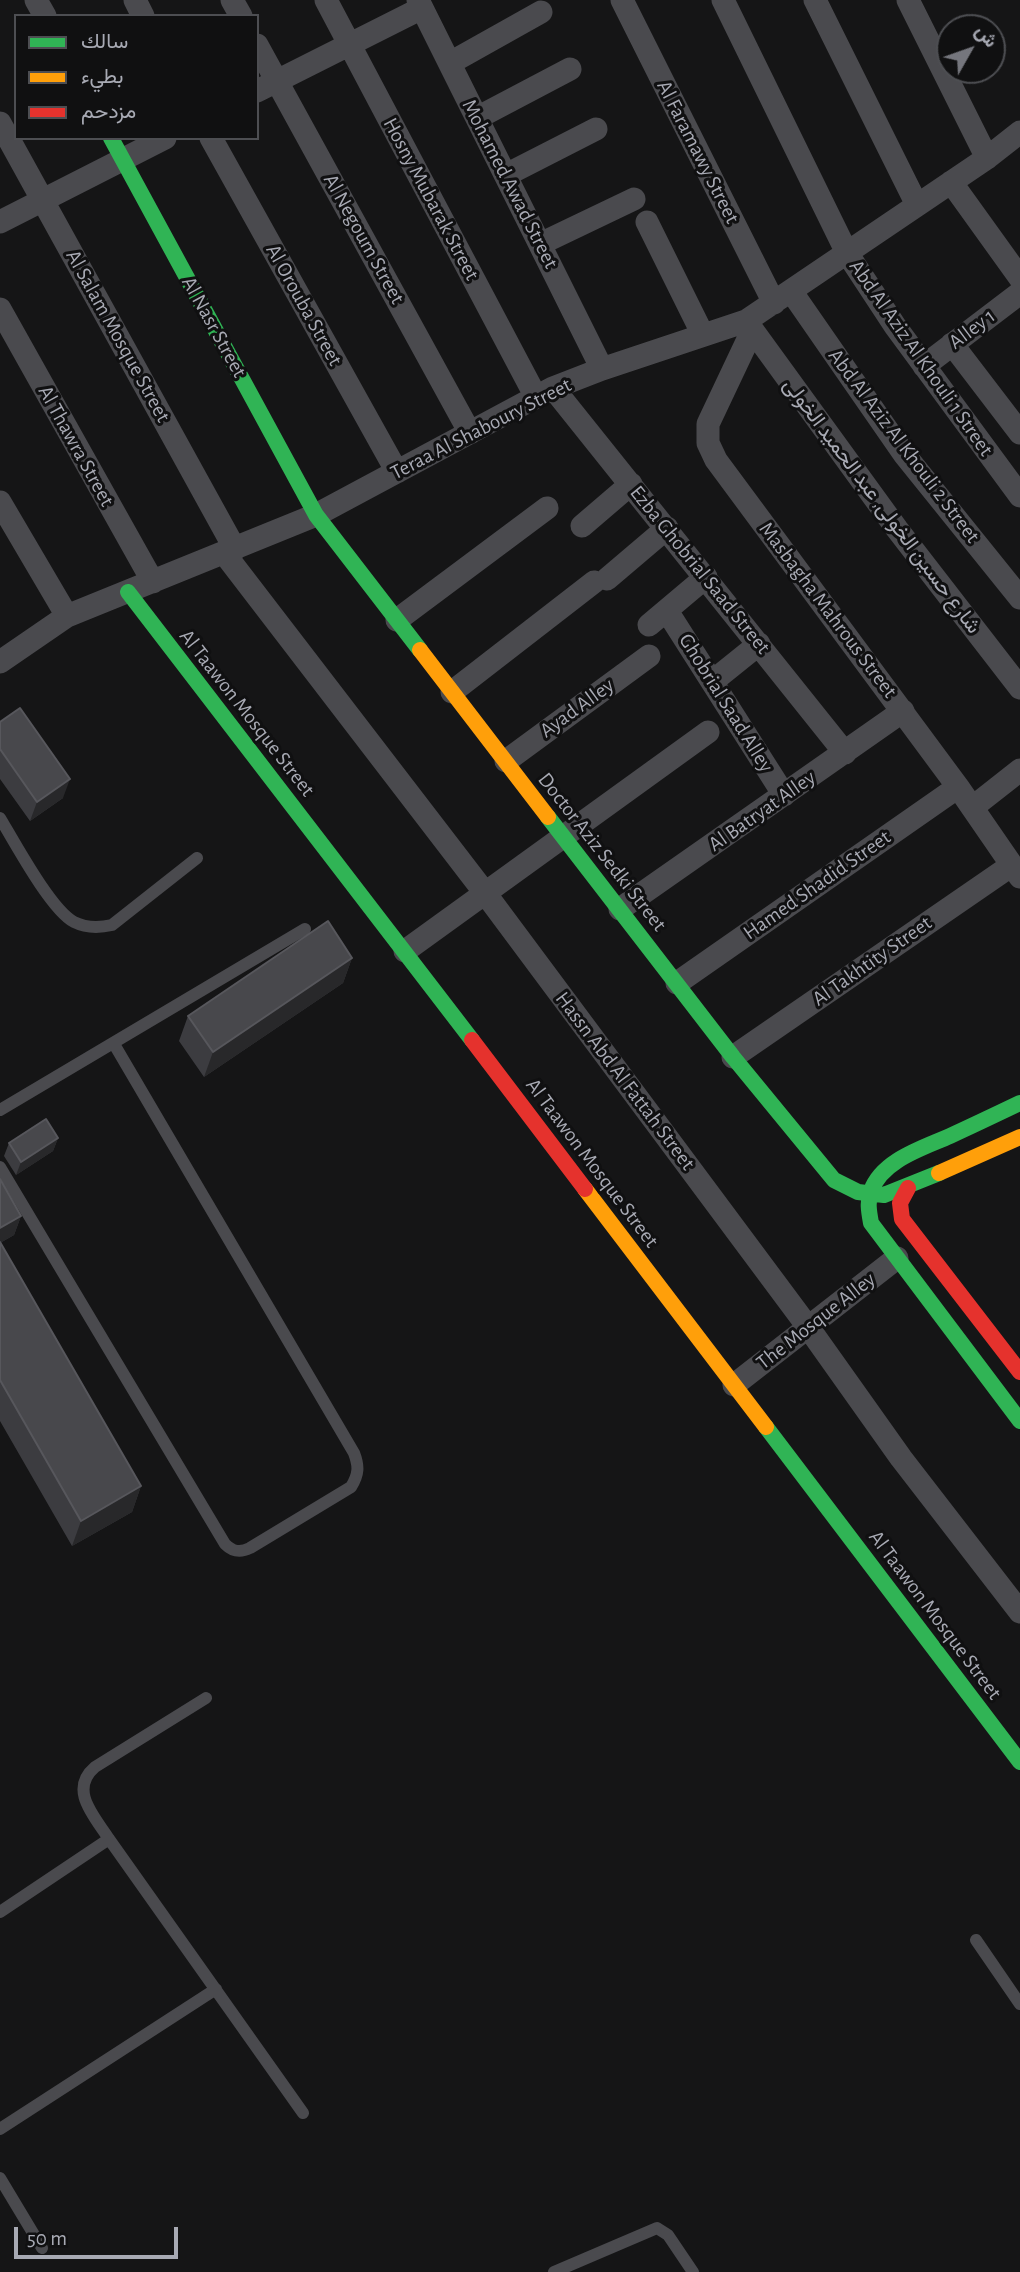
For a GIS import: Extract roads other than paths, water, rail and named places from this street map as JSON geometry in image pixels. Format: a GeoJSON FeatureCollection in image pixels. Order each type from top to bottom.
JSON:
{"type":"FeatureCollection","features":[{"type":"Feature","properties":{"kind":"street","name":"Hosny Mubarak Street"},"geometry":{"type":"LineString","coordinates":[[326,0],[545,393]]}},
{"type":"Feature","properties":{"kind":"street","name":"Al Faramawy Street"},"geometry":{"type":"LineString","coordinates":[[622,0],[783,297]]}},
{"type":"Feature","properties":{"kind":"street","name":"Abd Al Aziz Al Khouli 1 Street"},"geometry":{"type":"LineString","coordinates":[[723,0],[847,253],[895,326],[1020,496]]}},
{"type":"Feature","properties":{"kind":"street"},"geometry":{"type":"LineString","coordinates":[[815,0],[917,205]]}},
{"type":"Feature","properties":{"kind":"street"},"geometry":{"type":"LineString","coordinates":[[908,0],[987,158]]}},
{"type":"Feature","properties":{"kind":"street"},"geometry":{"type":"LineString","coordinates":[[267,86],[349,45],[420,4]]}},
{"type":"Feature","properties":{"kind":"street","name":"Mohamed Awad Street"},"geometry":{"type":"LineString","coordinates":[[420,4],[602,369]]}},
{"type":"Feature","properties":{"kind":"street"},"geometry":{"type":"LineString","coordinates":[[450,64],[541,12]]}},
{"type":"Feature","properties":{"kind":"street","name":"Al Negoum Street"},"geometry":{"type":"LineString","coordinates":[[259,53],[267,86],[470,433]]}},
{"type":"Feature","properties":{"kind":"street"},"geometry":{"type":"LineString","coordinates":[[478,118],[570,69]]}},
{"type":"Feature","properties":{"kind":"street","name":"Al Salam Mosque Street"},"geometry":{"type":"LineString","coordinates":[[0,123],[44,200],[230,551]]}},
{"type":"Feature","properties":{"kind":"street"},"geometry":{"type":"LineString","coordinates":[[506,175],[596,129]]}},
{"type":"Feature","properties":{"kind":"street","name":"Teraa Al Shaboury Street"},"geometry":{"type":"LineString","coordinates":[[0,662],[67,616],[316,515],[545,393],[602,369],[704,335],[749,326],[783,297],[987,158],[1020,132]]}},
{"type":"Feature","properties":{"kind":"street","name":"Al Nasr Street"},"geometry":{"type":"LineString","coordinates":[[112,140],[316,515]]}},
{"type":"Feature","properties":{"kind":"street"},"geometry":{"type":"LineString","coordinates":[[0,222],[161,140]]}},
{"type":"Feature","properties":{"kind":"street","name":"Al Orouba Street"},"geometry":{"type":"LineString","coordinates":[[212,140],[397,472]]}},
{"type":"Feature","properties":{"kind":"street"},"geometry":{"type":"LineString","coordinates":[[951,182],[1020,278]]}},
{"type":"Feature","properties":{"kind":"street"},"geometry":{"type":"LineString","coordinates":[[540,244],[634,199]]}},
{"type":"Feature","properties":{"kind":"street"},"geometry":{"type":"LineString","coordinates":[[647,222],[704,335]]}},
{"type":"Feature","properties":{"kind":"street","name":"Alley 1"},"geometry":{"type":"LineString","coordinates":[[924,366],[1020,293]]}},
{"type":"Feature","properties":{"kind":"street","name":"Abd Al Aziz Al Khouli 2 Street"},"geometry":{"type":"LineString","coordinates":[[783,297],[1020,598]]}},
{"type":"Feature","properties":{"kind":"street","name":"Al Thawra Street"},"geometry":{"type":"LineString","coordinates":[[0,309],[153,582]]}},
{"type":"Feature","properties":{"kind":"street","name":"شارع حسين الخولى, عبد الحميد الخولى"},"geometry":{"type":"LineString","coordinates":[[749,326],[897,529],[1020,688]]}},
{"type":"Feature","properties":{"kind":"street","name":"Masbagha Mahrous Street"},"geometry":{"type":"LineString","coordinates":[[749,326],[708,424],[708,443],[716,460],[973,807],[1016,871]]}},
{"type":"Feature","properties":{"kind":"street"},"geometry":{"type":"LineString","coordinates":[[952,344],[1020,433],[989,454]]}},
{"type":"Feature","properties":{"kind":"street","name":"Ezba Ghobrial Saad Street"},"geometry":{"type":"LineString","coordinates":[[545,393],[631,484],[845,753]]}},
{"type":"Feature","properties":{"kind":"street"},"geometry":{"type":"LineString","coordinates":[[582,526],[631,484]]}},
{"type":"Feature","properties":{"kind":"street"},"geometry":{"type":"LineString","coordinates":[[0,502],[67,616]]}},
{"type":"Feature","properties":{"kind":"street"},"geometry":{"type":"LineString","coordinates":[[397,620],[547,508]]}},
{"type":"Feature","properties":{"kind":"street","name":"Doctor Aziz Sedki Street"},"geometry":{"type":"LineString","coordinates":[[316,515],[733,1057],[834,1180],[846,1187],[884,1195],[908,1188],[1020,1137]]}},
{"type":"Feature","properties":{"kind":"street"},"geometry":{"type":"LineString","coordinates":[[452,692],[667,528]]}},
{"type":"Feature","properties":{"kind":"street","name":"Hassn Abd Al Fattah Street"},"geometry":{"type":"LineString","coordinates":[[230,551],[808,1327],[901,1458],[1020,1612]]}},
{"type":"Feature","properties":{"kind":"street","name":"Ghobrial Saad Alley"},"geometry":{"type":"LineString","coordinates":[[706,577],[658,618],[713,681],[784,795]]}},
{"type":"Feature","properties":{"kind":"street","name":"Al Taawon Mosque Street"},"geometry":{"type":"LineString","coordinates":[[128,592],[405,951],[1020,1762]]}},
{"type":"Feature","properties":{"kind":"street"},"geometry":{"type":"LineString","coordinates":[[713,681],[759,644]]}},
{"type":"Feature","properties":{"kind":"street","name":"Ayad Alley"},"geometry":{"type":"LineString","coordinates":[[506,761],[649,656]]}},
{"type":"Feature","properties":{"kind":"street","name":"Al Batryat Alley"},"geometry":{"type":"LineString","coordinates":[[620,909],[903,712]]}},
{"type":"Feature","properties":{"kind":"street"},"geometry":{"type":"LineString","coordinates":[[405,951],[708,732]]}},
{"type":"Feature","properties":{"kind":"street"},"geometry":{"type":"LineString","coordinates":[[973,807],[1020,770]]}},
{"type":"Feature","properties":{"kind":"street","name":"Hamed Shadid Street"},"geometry":{"type":"LineString","coordinates":[[677,983],[958,787]]}},
{"type":"Feature","properties":{"kind":"street","name":"Al Takhtity Street"},"geometry":{"type":"LineString","coordinates":[[733,1057],[1016,871]]}},
{"type":"Feature","properties":{"kind":"street"},"geometry":{"type":"LineString","coordinates":[[1020,1104],[898,1159],[881,1174],[870,1194],[867,1209],[871,1223],[1020,1421]]}},
{"type":"Feature","properties":{"kind":"street"},"geometry":{"type":"LineString","coordinates":[[908,1188],[900,1203],[902,1219],[1020,1372]]}},
{"type":"Feature","properties":{"kind":"street","name":"The Mosque Alley"},"geometry":{"type":"LineString","coordinates":[[734,1385],[897,1258]]}},
{"type":"Feature","properties":{"kind":"lane"},"geometry":{"type":"LineString","coordinates":[[1,821],[57,908],[74,922],[84,926],[112,925],[197,858]]}},
{"type":"Feature","properties":{"kind":"lane"},"geometry":{"type":"LineString","coordinates":[[0,1110],[305,929]]}},
{"type":"Feature","properties":{"kind":"lane"},"geometry":{"type":"LineString","coordinates":[[0,1167],[230,1549],[244,1551],[250,1548],[351,1487],[357,1477],[358,1464],[354,1453],[114,1044]]}},
{"type":"Feature","properties":{"kind":"lane"},"geometry":{"type":"LineString","coordinates":[[206,1698],[89,1772],[82,1786],[84,1801],[303,2113]]}},
{"type":"Feature","properties":{"kind":"lane"},"geometry":{"type":"LineString","coordinates":[[0,1912],[109,1839]]}},
{"type":"Feature","properties":{"kind":"lane"},"geometry":{"type":"LineString","coordinates":[[976,1940],[1020,2004]]}},
{"type":"Feature","properties":{"kind":"lane"},"geometry":{"type":"LineString","coordinates":[[0,2129],[216,1989]]}},
{"type":"Feature","properties":{"kind":"lane"},"geometry":{"type":"LineString","coordinates":[[0,2178],[42,2248]]}},
{"type":"Feature","properties":{"kind":"lane"},"geometry":{"type":"LineString","coordinates":[[554,2272],[657,2228],[668,2235],[693,2272]]}}]}
